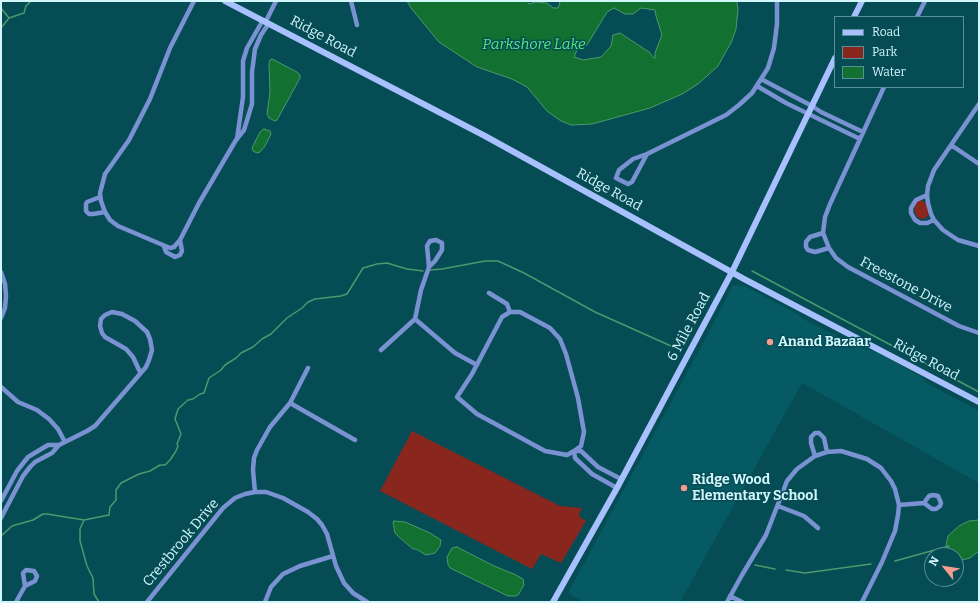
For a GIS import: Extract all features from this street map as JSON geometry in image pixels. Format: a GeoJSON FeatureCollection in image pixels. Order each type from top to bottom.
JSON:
{"type":"FeatureCollection","features":[{"type":"Feature","properties":{"kind":"street"},"geometry":{"type":"LineString","coordinates":[[194,1],[168,52],[150,99],[129,140],[105,174],[100,197],[105,212],[110,220],[118,226],[170,248],[174,247],[180,240],[236,140],[244,130],[250,115],[252,104],[252,72],[255,49],[276,1]]}},
{"type":"Feature","properties":{"kind":"street","name":"Ridge Road"},"geometry":{"type":"LineString","coordinates":[[225,1],[481,134],[732,272],[979,402]]}},
{"type":"Feature","properties":{"kind":"street"},"geometry":{"type":"LineString","coordinates":[[351,1],[357,25]]}},
{"type":"Feature","properties":{"kind":"street"},"geometry":{"type":"LineString","coordinates":[[648,154],[632,182],[628,184],[616,178],[619,170],[633,159],[648,154],[726,115],[743,102],[762,79],[770,62],[774,48],[777,24],[777,1]]}},
{"type":"Feature","properties":{"kind":"street"},"geometry":{"type":"LineString","coordinates":[[854,16],[862,1]]}},
{"type":"Feature","properties":{"kind":"street"},"geometry":{"type":"LineString","coordinates":[[918,16],[925,1]]}},
{"type":"Feature","properties":{"kind":"street"},"geometry":{"type":"LineString","coordinates":[[236,140],[244,88],[243,61],[247,48],[266,21]]}},
{"type":"Feature","properties":{"kind":"street","name":"6 Mile Road"},"geometry":{"type":"LineString","coordinates":[[554,602],[617,488],[732,272],[834,60]]}},
{"type":"Feature","properties":{"kind":"street"},"geometry":{"type":"LineString","coordinates":[[762,79],[821,112],[863,132]]}},
{"type":"Feature","properties":{"kind":"street"},"geometry":{"type":"LineString","coordinates":[[757,86],[786,103],[860,139]]}},
{"type":"Feature","properties":{"kind":"street"},"geometry":{"type":"LineString","coordinates":[[244,88],[253,89]]}},
{"type":"Feature","properties":{"kind":"street"},"geometry":{"type":"LineString","coordinates":[[829,248],[815,252],[810,251],[806,247],[806,242],[810,237],[823,233],[825,217],[830,204],[884,88]]}},
{"type":"Feature","properties":{"kind":"street"},"geometry":{"type":"LineString","coordinates":[[979,104],[932,173],[927,195],[934,220],[943,230],[952,237],[963,242],[979,246]]}},
{"type":"Feature","properties":{"kind":"street"},"geometry":{"type":"LineString","coordinates":[[951,145],[979,164]]}},
{"type":"Feature","properties":{"kind":"street"},"geometry":{"type":"LineString","coordinates":[[927,195],[916,200],[911,208],[911,214],[915,220],[920,223],[934,220]]}},
{"type":"Feature","properties":{"kind":"street"},"geometry":{"type":"LineString","coordinates":[[100,197],[87,202],[86,211],[89,214],[105,212]]}},
{"type":"Feature","properties":{"kind":"street","name":"Freestone Drive"},"geometry":{"type":"LineString","coordinates":[[823,233],[829,248],[836,258],[848,268],[959,326],[979,333]]}},
{"type":"Feature","properties":{"kind":"street"},"geometry":{"type":"LineString","coordinates":[[164,246],[166,252],[175,256],[180,255],[182,251],[180,240]]}},
{"type":"Feature","properties":{"kind":"street"},"geometry":{"type":"LineString","coordinates":[[381,350],[415,319],[421,290],[429,267],[427,246],[430,240],[436,240],[442,243],[442,250],[429,267]]}},
{"type":"Feature","properties":{"kind":"street"},"geometry":{"type":"LineString","coordinates":[[1,272],[5,284],[6,296],[5,308],[1,318]]}},
{"type":"Feature","properties":{"kind":"street"},"geometry":{"type":"LineString","coordinates":[[489,293],[507,304],[510,312]]}},
{"type":"Feature","properties":{"kind":"street"},"geometry":{"type":"LineString","coordinates":[[1,518],[24,476],[35,462],[52,453],[59,445],[94,426],[146,366],[151,356],[151,344],[147,332],[135,321],[122,314],[112,312],[105,315],[101,319],[100,326],[102,333],[105,337],[126,349],[133,357],[140,372]]}},
{"type":"Feature","properties":{"kind":"street"},"geometry":{"type":"LineString","coordinates":[[510,312],[520,312],[550,328],[560,339],[566,354],[578,398],[584,432],[581,446],[568,455],[545,450],[477,414],[457,397],[477,365],[502,317],[510,312]]}},
{"type":"Feature","properties":{"kind":"street"},"geometry":{"type":"LineString","coordinates":[[415,319],[455,353],[477,365]]}},
{"type":"Feature","properties":{"kind":"street"},"geometry":{"type":"LineString","coordinates":[[255,492],[253,470],[254,458],[270,427],[290,403],[308,368]]}},
{"type":"Feature","properties":{"kind":"street"},"geometry":{"type":"LineString","coordinates":[[1,387],[18,402],[37,410],[49,418],[58,429],[65,442]]}},
{"type":"Feature","properties":{"kind":"street"},"geometry":{"type":"LineString","coordinates":[[290,403],[355,440]]}},
{"type":"Feature","properties":{"kind":"street"},"geometry":{"type":"LineString","coordinates":[[815,456],[811,443],[811,437],[815,433],[820,433],[824,438],[827,452]]}},
{"type":"Feature","properties":{"kind":"street"},"geometry":{"type":"LineString","coordinates":[[1,501],[17,472],[28,457],[34,452],[48,445],[59,445]]}},
{"type":"Feature","properties":{"kind":"street"},"geometry":{"type":"LineString","coordinates":[[574,451],[581,451],[598,467],[621,479]]}},
{"type":"Feature","properties":{"kind":"street"},"geometry":{"type":"LineString","coordinates":[[574,451],[576,458],[592,474],[617,488]]}},
{"type":"Feature","properties":{"kind":"street"},"geometry":{"type":"LineString","coordinates":[[728,602],[730,596],[766,535],[787,481],[797,469],[815,456],[827,452],[841,451],[867,459],[881,468],[895,489],[899,505],[895,531],[882,562],[862,602]]}},
{"type":"Feature","properties":{"kind":"street"},"geometry":{"type":"LineString","coordinates":[[17,472],[24,476]]}},
{"type":"Feature","properties":{"kind":"street","name":"Crestbrook Drive"},"geometry":{"type":"LineString","coordinates":[[147,602],[223,508],[240,496],[255,492],[273,494],[308,512],[322,525],[329,540],[339,574],[344,583],[353,593],[367,602]]}},
{"type":"Feature","properties":{"kind":"street"},"geometry":{"type":"LineString","coordinates":[[899,505],[924,503]]}},
{"type":"Feature","properties":{"kind":"street"},"geometry":{"type":"LineString","coordinates":[[778,506],[804,516],[818,528]]}},
{"type":"Feature","properties":{"kind":"street"},"geometry":{"type":"LineString","coordinates":[[265,602],[271,587],[289,570],[333,556]]}},
{"type":"Feature","properties":{"kind":"street"},"geometry":{"type":"LineString","coordinates":[[16,602],[24,586]]}},
{"type":"Feature","properties":{"kind":"street"},"geometry":{"type":"LineString","coordinates":[[730,596],[742,602]]}},
{"type":"Feature","properties":{"kind":"shaded area","name":"Ridge Wood Elementary School"},"geometry":{"type":"Polygon","coordinates":[[[733,285],[747,287],[797,314],[805,320],[862,348],[875,351],[920,376],[928,384],[979,411],[979,483],[802,383],[680,602],[583,602],[568,593],[733,285]]]}},
{"type":"Feature","properties":{"kind":"green space"},"geometry":{"type":"Polygon","coordinates":[[[921,200],[927,204],[929,214],[925,219],[918,218],[914,211],[916,202],[921,200]]]}},
{"type":"Feature","properties":{"kind":"green space"},"geometry":{"type":"Polygon","coordinates":[[[412,431],[560,506],[582,508],[579,514],[580,517],[586,521],[561,563],[541,554],[532,569],[380,491],[412,431]]]}},
{"type":"Feature","properties":{"kind":"water","name":"Parkshore Lake"},"geometry":{"type":"Polygon","coordinates":[[[407,1],[527,1],[529,4],[536,2],[547,3],[553,8],[558,8],[560,3],[559,1],[737,1],[738,10],[736,29],[731,43],[718,66],[698,84],[682,94],[650,108],[592,124],[571,125],[561,121],[547,111],[527,87],[512,79],[477,67],[439,42],[407,1]],[[614,8],[607,12],[587,45],[577,50],[574,57],[583,60],[601,57],[611,46],[613,35],[620,33],[649,52],[655,58],[655,53],[662,35],[655,10],[641,8],[633,14],[625,14],[614,8]]]}},
{"type":"Feature","properties":{"kind":"water"},"geometry":{"type":"Polygon","coordinates":[[[272,59],[300,75],[300,78],[277,120],[275,121],[269,118],[267,114],[270,92],[269,64],[270,60],[272,59]]]}},
{"type":"Feature","properties":{"kind":"water"},"geometry":{"type":"Polygon","coordinates":[[[264,129],[270,131],[271,134],[265,146],[260,152],[257,153],[253,151],[252,148],[260,132],[264,129]]]}},
{"type":"Feature","properties":{"kind":"water"},"geometry":{"type":"Polygon","coordinates":[[[979,520],[979,551],[970,558],[964,560],[964,547],[948,547],[946,545],[948,536],[959,526],[969,521],[979,520]]]}},
{"type":"Feature","properties":{"kind":"water"},"geometry":{"type":"Polygon","coordinates":[[[394,521],[405,522],[430,533],[441,540],[440,546],[435,553],[426,555],[416,549],[413,549],[395,533],[394,521]]]}},
{"type":"Feature","properties":{"kind":"water"},"geometry":{"type":"Polygon","coordinates":[[[457,547],[523,579],[524,585],[518,595],[508,596],[450,568],[447,557],[452,548],[457,547]]]}},
{"type":"Feature","properties":{"kind":"waterway"},"geometry":{"type":"LineString","coordinates":[[1,28],[9,18],[24,13],[26,6],[31,1]]}},
{"type":"Feature","properties":{"kind":"waterway"},"geometry":{"type":"LineString","coordinates":[[1,8],[9,18]]}},
{"type":"Feature","properties":{"kind":"waterway"},"geometry":{"type":"LineString","coordinates":[[430,270],[485,261],[498,261],[524,273],[595,312],[680,350]]}},
{"type":"Feature","properties":{"kind":"waterway"},"geometry":{"type":"LineString","coordinates":[[1,536],[12,526],[33,520],[43,514],[84,520],[109,515],[110,507],[116,500],[116,490],[121,483],[139,474],[150,471],[160,465],[165,465],[170,460],[176,451],[181,434],[175,419],[178,409],[188,400],[204,393],[209,378],[221,370],[225,365],[271,334],[287,318],[308,302],[315,299],[347,294],[363,268],[387,263],[407,269],[423,271]]}},
{"type":"Feature","properties":{"kind":"waterway"},"geometry":{"type":"LineString","coordinates":[[752,271],[979,392]]}},
{"type":"Feature","properties":{"kind":"waterway"},"geometry":{"type":"LineString","coordinates":[[84,520],[80,529],[80,541],[87,566],[93,578],[94,594],[99,602]]}},
{"type":"Feature","properties":{"kind":"waterway"},"geometry":{"type":"LineString","coordinates":[[895,561],[949,546]]}},
{"type":"Feature","properties":{"kind":"waterway"},"geometry":{"type":"LineString","coordinates":[[786,570],[805,573],[871,564]]}},
{"type":"Feature","properties":{"kind":"waterway"},"geometry":{"type":"LineString","coordinates":[[755,565],[775,569]]}},
{"type":"Feature","properties":{"kind":"place","name":"Anand Bazaar"},"geometry":{"type":"Point","coordinates":[770,342]}},
{"type":"Feature","properties":{"kind":"place","name":"Ridge Wood Elementary School"},"geometry":{"type":"Point","coordinates":[684,488]}}]}
